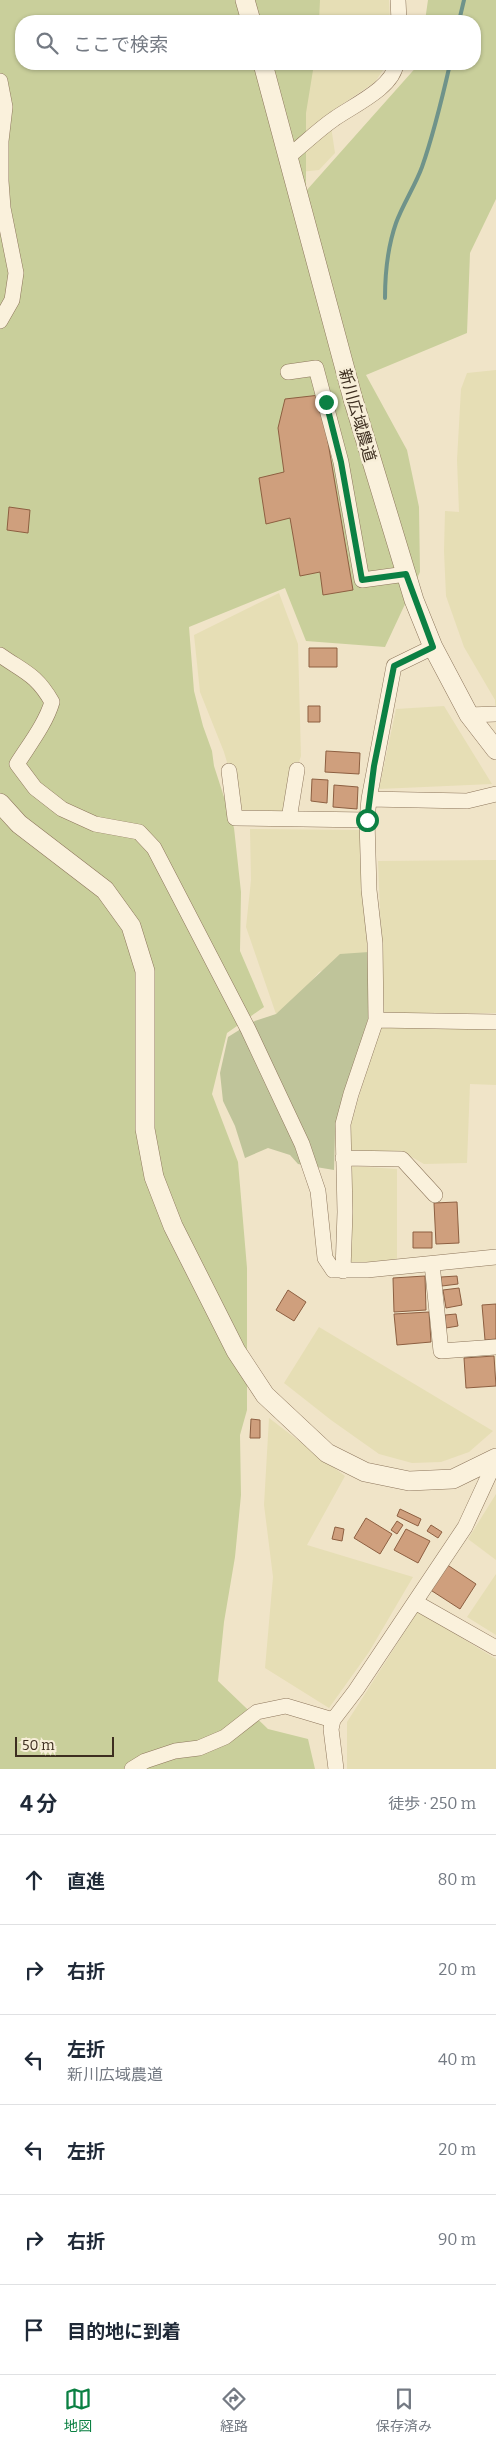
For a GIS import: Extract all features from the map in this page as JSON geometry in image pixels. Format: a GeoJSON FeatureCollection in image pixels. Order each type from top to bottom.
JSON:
{"type":"FeatureCollection","features":[{"type":"Feature","properties":{"kind":"street"},"geometry":{"type":"LineString","coordinates":[[245,0],[249,15]]}},
{"type":"Feature","properties":{"kind":"street"},"geometry":{"type":"LineString","coordinates":[[398,0],[399,15]]}},
{"type":"Feature","properties":{"kind":"street","name":"新川広域農道"},"geometry":{"type":"LineString","coordinates":[[265,70],[353,399],[406,574],[433,647],[469,714],[496,750]]}},
{"type":"Feature","properties":{"kind":"street"},"geometry":{"type":"LineString","coordinates":[[289,156],[333,119],[378,91],[394,70]]}},
{"type":"Feature","properties":{"kind":"street"},"geometry":{"type":"LineString","coordinates":[[0,81],[5,107],[1,140],[3,208],[16,273],[12,300],[0,321]]}},
{"type":"Feature","properties":{"kind":"street"},"geometry":{"type":"LineString","coordinates":[[288,372],[316,368],[341,462],[362,580],[406,574]]}},
{"type":"Feature","properties":{"kind":"street"},"geometry":{"type":"LineString","coordinates":[[343,1271],[345,1212],[343,1124],[376,1020],[375,943],[369,890],[367,820],[369,799],[394,666],[433,647]]}},
{"type":"Feature","properties":{"kind":"street"},"geometry":{"type":"LineString","coordinates":[[0,655],[33,675],[43,686],[52,702],[48,718],[37,729],[17,764],[35,788],[62,809],[95,824],[139,832],[154,848],[248,1029],[302,1144],[318,1191],[325,1258],[334,1270],[343,1271],[432,1264],[496,1257]]}},
{"type":"Feature","properties":{"kind":"street"},"geometry":{"type":"LineString","coordinates":[[469,714],[496,714]]}},
{"type":"Feature","properties":{"kind":"street"},"geometry":{"type":"LineString","coordinates":[[289,819],[297,770]]}},
{"type":"Feature","properties":{"kind":"street"},"geometry":{"type":"LineString","coordinates":[[229,771],[235,818],[367,820]]}},
{"type":"Feature","properties":{"kind":"street"},"geometry":{"type":"LineString","coordinates":[[369,799],[467,801],[496,794]]}},
{"type":"Feature","properties":{"kind":"street"},"geometry":{"type":"LineString","coordinates":[[0,803],[18,824],[105,890],[131,926],[145,970],[145,1129],[154,1177],[174,1226],[236,1351],[265,1395],[327,1453],[365,1472],[409,1481],[453,1479],[496,1459]]}},
{"type":"Feature","properties":{"kind":"street"},"geometry":{"type":"LineString","coordinates":[[376,1020],[496,1022]]}},
{"type":"Feature","properties":{"kind":"street"},"geometry":{"type":"LineString","coordinates":[[343,1158],[402,1160],[435,1195]]}},
{"type":"Feature","properties":{"kind":"street"},"geometry":{"type":"LineString","coordinates":[[432,1264],[441,1351],[496,1347]]}},
{"type":"Feature","properties":{"kind":"street"},"geometry":{"type":"LineString","coordinates":[[336,1769],[331,1729],[333,1720],[465,1527],[496,1459]]}},
{"type":"Feature","properties":{"kind":"street"},"geometry":{"type":"LineString","coordinates":[[415,1602],[496,1648]]}},
{"type":"Feature","properties":{"kind":"street"},"geometry":{"type":"LineString","coordinates":[[132,1769],[145,1761],[175,1751],[199,1748],[225,1737],[257,1712],[286,1706],[333,1720]]}},
{"type":"Feature","properties":{"kind":"shaded area"},"geometry":{"type":"Polygon","coordinates":[[[266,0],[389,0],[390,15],[270,15],[266,0]]]}},
{"type":"Feature","properties":{"kind":"shaded area"},"geometry":{"type":"Polygon","coordinates":[[[281,70],[383,70],[375,82],[329,113],[335,153],[319,170],[300,172],[281,70]]]}},
{"type":"Feature","properties":{"kind":"shaded area"},"geometry":{"type":"Polygon","coordinates":[[[496,370],[496,728],[495,700],[464,647],[446,596],[444,551],[445,511],[459,512],[457,460],[461,389],[467,373],[496,370]]]}},
{"type":"Feature","properties":{"kind":"shaded area"},"geometry":{"type":"Polygon","coordinates":[[[279,593],[298,644],[301,756],[282,811],[241,810],[224,752],[200,692],[194,635],[279,593]]]}},
{"type":"Feature","properties":{"kind":"shaded area"},"geometry":{"type":"Polygon","coordinates":[[[444,706],[492,784],[379,789],[396,709],[444,706]]]}},
{"type":"Feature","properties":{"kind":"shaded area"},"geometry":{"type":"Polygon","coordinates":[[[250,829],[360,830],[369,952],[319,972],[304,990],[276,1014],[246,927],[251,880],[250,829]]]}},
{"type":"Feature","properties":{"kind":"shaded area"},"geometry":{"type":"Polygon","coordinates":[[[496,860],[496,1013],[384,1013],[378,861],[496,860]]]}},
{"type":"Feature","properties":{"kind":"shaded area"},"geometry":{"type":"Polygon","coordinates":[[[379,1028],[496,1028],[496,1085],[470,1084],[467,1163],[424,1164],[403,1152],[348,1151],[351,1124],[379,1028]]]}},
{"type":"Feature","properties":{"kind":"shaded area"},"geometry":{"type":"Polygon","coordinates":[[[350,1166],[397,1169],[397,1259],[350,1264],[350,1166]]]}},
{"type":"Feature","properties":{"kind":"shaded area"},"geometry":{"type":"Polygon","coordinates":[[[319,1327],[493,1431],[469,1452],[441,1462],[412,1463],[379,1454],[331,1420],[284,1383],[319,1327]]]}},
{"type":"Feature","properties":{"kind":"shaded area"},"geometry":{"type":"Polygon","coordinates":[[[269,1418],[345,1476],[307,1545],[413,1577],[369,1652],[329,1708],[265,1668],[273,1577],[264,1505],[269,1418]]]}},
{"type":"Feature","properties":{"kind":"shaded area"},"geometry":{"type":"Polygon","coordinates":[[[496,1494],[496,1560],[468,1539],[496,1494]]]}},
{"type":"Feature","properties":{"kind":"shaded area"},"geometry":{"type":"Polygon","coordinates":[[[496,1574],[496,1635],[467,1617],[496,1574]]]}},
{"type":"Feature","properties":{"kind":"shaded area"},"geometry":{"type":"Polygon","coordinates":[[[418,1611],[496,1659],[496,1769],[347,1769],[347,1722],[418,1611]]]}},
{"type":"Feature","properties":{"kind":"green space"},"geometry":{"type":"Polygon","coordinates":[[[0,0],[320,0],[319,15],[15,15],[15,70],[313,70],[306,113],[306,191],[414,70],[481,70],[481,15],[426,15],[428,0],[496,0],[496,199],[470,253],[467,333],[366,375],[407,450],[419,507],[420,572],[385,647],[306,641],[285,588],[189,627],[194,691],[212,751],[214,766],[234,828],[241,892],[240,951],[264,1007],[227,1033],[212,1094],[238,1162],[247,1268],[247,1410],[240,1435],[241,1495],[235,1557],[224,1622],[218,1681],[268,1729],[308,1739],[315,1769],[0,1769],[0,0]]]}},
{"type":"Feature","properties":{"kind":"green space"},"geometry":{"type":"Polygon","coordinates":[[[369,952],[368,1019],[335,1133],[334,1170],[298,1164],[290,1155],[268,1148],[245,1158],[235,1126],[223,1101],[220,1073],[228,1037],[252,1022],[276,1014],[340,954],[369,952]]]}},
{"type":"Feature","properties":{"kind":"building"},"geometry":{"type":"Polygon","coordinates":[[[320,395],[353,590],[323,595],[320,572],[300,576],[290,518],[266,524],[259,478],[284,472],[278,428],[285,399],[320,395]]]}},
{"type":"Feature","properties":{"kind":"building"},"geometry":{"type":"Polygon","coordinates":[[[9,507],[30,510],[28,533],[7,530],[9,507]]]}},
{"type":"Feature","properties":{"kind":"building"},"geometry":{"type":"Polygon","coordinates":[[[309,648],[337,648],[337,667],[309,667],[309,648]]]}},
{"type":"Feature","properties":{"kind":"building"},"geometry":{"type":"Polygon","coordinates":[[[308,706],[320,706],[320,722],[308,722],[308,706]]]}},
{"type":"Feature","properties":{"kind":"building"},"geometry":{"type":"Polygon","coordinates":[[[326,751],[360,753],[359,774],[325,772],[326,751]]]}},
{"type":"Feature","properties":{"kind":"building"},"geometry":{"type":"Polygon","coordinates":[[[312,779],[328,780],[327,803],[311,801],[312,779]]]}},
{"type":"Feature","properties":{"kind":"building"},"geometry":{"type":"Polygon","coordinates":[[[334,785],[358,787],[357,809],[333,807],[334,785]]]}},
{"type":"Feature","properties":{"kind":"building"},"geometry":{"type":"Polygon","coordinates":[[[457,1202],[459,1243],[436,1244],[434,1203],[457,1202]]]}},
{"type":"Feature","properties":{"kind":"building"},"geometry":{"type":"Polygon","coordinates":[[[413,1232],[432,1232],[432,1248],[413,1248],[413,1232]]]}},
{"type":"Feature","properties":{"kind":"building"},"geometry":{"type":"Polygon","coordinates":[[[425,1276],[426,1310],[394,1312],[393,1278],[425,1276]]]}},
{"type":"Feature","properties":{"kind":"building"},"geometry":{"type":"Polygon","coordinates":[[[457,1276],[458,1284],[442,1286],[441,1277],[457,1276]]]}},
{"type":"Feature","properties":{"kind":"building"},"geometry":{"type":"Polygon","coordinates":[[[459,1288],[462,1305],[446,1308],[443,1290],[459,1288]]]}},
{"type":"Feature","properties":{"kind":"building"},"geometry":{"type":"Polygon","coordinates":[[[288,1290],[306,1302],[294,1321],[276,1310],[288,1290]]]}},
{"type":"Feature","properties":{"kind":"building"},"geometry":{"type":"Polygon","coordinates":[[[496,1304],[496,1339],[485,1340],[482,1305],[496,1304]]]}},
{"type":"Feature","properties":{"kind":"building"},"geometry":{"type":"Polygon","coordinates":[[[429,1312],[431,1342],[397,1345],[394,1314],[429,1312]]]}},
{"type":"Feature","properties":{"kind":"building"},"geometry":{"type":"Polygon","coordinates":[[[456,1314],[458,1326],[446,1328],[445,1315],[456,1314]]]}},
{"type":"Feature","properties":{"kind":"building"},"geometry":{"type":"Polygon","coordinates":[[[494,1356],[496,1386],[466,1388],[464,1358],[494,1356]]]}},
{"type":"Feature","properties":{"kind":"building"},"geometry":{"type":"Polygon","coordinates":[[[251,1419],[260,1420],[260,1438],[250,1438],[251,1419]]]}},
{"type":"Feature","properties":{"kind":"building"},"geometry":{"type":"Polygon","coordinates":[[[400,1509],[421,1519],[418,1526],[397,1516],[400,1509]]]}},
{"type":"Feature","properties":{"kind":"building"},"geometry":{"type":"Polygon","coordinates":[[[366,1518],[392,1534],[380,1554],[354,1538],[366,1518]]]}},
{"type":"Feature","properties":{"kind":"building"},"geometry":{"type":"Polygon","coordinates":[[[397,1521],[403,1525],[397,1534],[391,1530],[397,1521]]]}},
{"type":"Feature","properties":{"kind":"building"},"geometry":{"type":"Polygon","coordinates":[[[431,1525],[442,1532],[438,1538],[427,1531],[431,1525]]]}},
{"type":"Feature","properties":{"kind":"building"},"geometry":{"type":"Polygon","coordinates":[[[335,1527],[344,1529],[342,1541],[332,1539],[335,1527]]]}},
{"type":"Feature","properties":{"kind":"building"},"geometry":{"type":"Polygon","coordinates":[[[406,1529],[430,1541],[418,1563],[394,1550],[406,1529]]]}},
{"type":"Feature","properties":{"kind":"building"},"geometry":{"type":"Polygon","coordinates":[[[446,1564],[476,1584],[460,1609],[429,1589],[446,1564]]]}},
{"type":"Feature","properties":{"kind":"waterway"},"geometry":{"type":"LineString","coordinates":[[460,15],[464,0]]}},
{"type":"Feature","properties":{"kind":"waterway"},"geometry":{"type":"LineString","coordinates":[[385,298],[388,260],[393,232],[426,154],[438,116],[449,70]]}},
{"type":"Feature","properties":{"kind":"route"},"geometry":{"type":"LineString","coordinates":[[326,402],[341,462],[362,580],[406,574],[414,600],[433,647],[394,666],[374,766],[367,820]]}}]}
